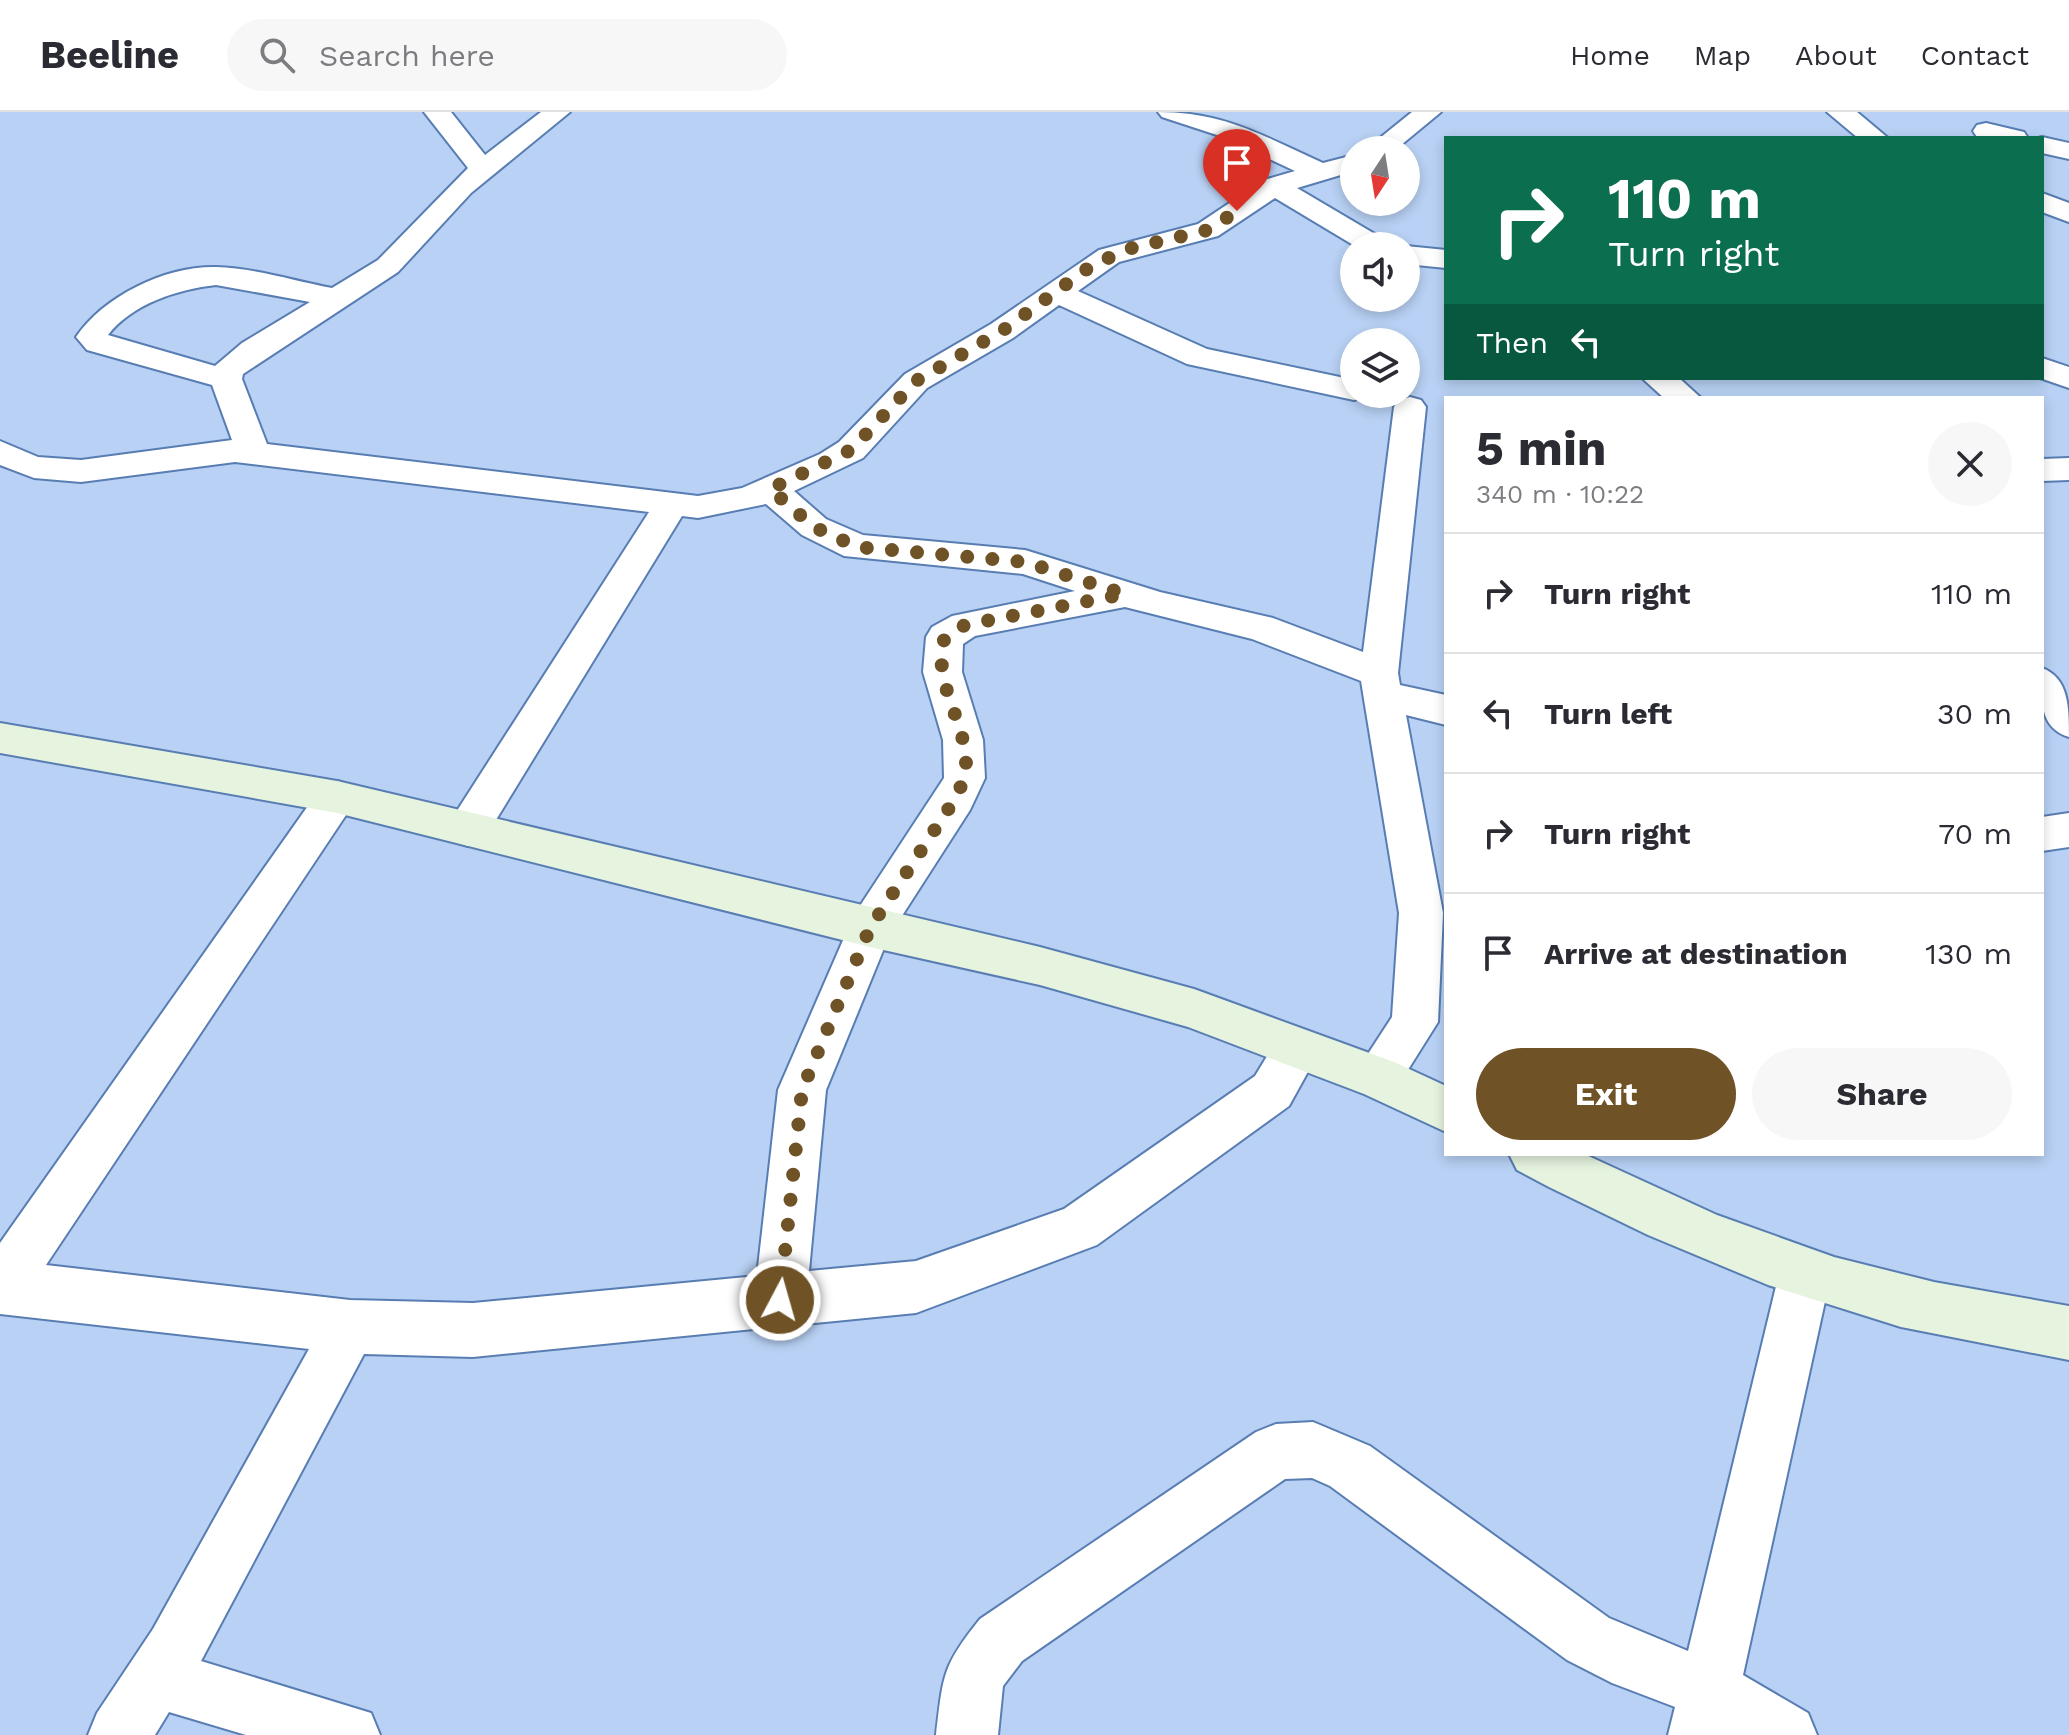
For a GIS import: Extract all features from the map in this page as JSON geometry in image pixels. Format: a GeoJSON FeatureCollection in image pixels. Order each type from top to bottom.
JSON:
{"type":"FeatureCollection","features":[{"type":"Feature","properties":{"kind":"street"},"geometry":{"type":"LineString","coordinates":[[437,112],[483,170]]}},
{"type":"Feature","properties":{"kind":"street"},"geometry":{"type":"LineString","coordinates":[[254,454],[226,379],[236,361],[388,266],[461,187],[557,112]]}},
{"type":"Feature","properties":{"kind":"street"},"geometry":{"type":"LineString","coordinates":[[1171,112],[1221,126],[1319,172]]}},
{"type":"Feature","properties":{"kind":"street"},"geometry":{"type":"LineString","coordinates":[[1396,136],[1428,112]]}},
{"type":"Feature","properties":{"kind":"street"},"geometry":{"type":"LineString","coordinates":[[1840,112],[1872,136]]}},
{"type":"Feature","properties":{"kind":"street"},"geometry":{"type":"LineString","coordinates":[[1986,127],[2010,136]]}},
{"type":"Feature","properties":{"kind":"street"},"geometry":{"type":"LineString","coordinates":[[2044,145],[2069,151]]}},
{"type":"Feature","properties":{"kind":"street"},"geometry":{"type":"LineString","coordinates":[[0,452],[32,467],[59,471],[202,451],[254,454],[672,504],[723,505],[770,489],[851,450],[916,381],[1002,331],[1109,256],[1208,230],[1274,186],[1340,167]]}},
{"type":"Feature","properties":{"kind":"street"},"geometry":{"type":"LineString","coordinates":[[1274,186],[1351,232]]}},
{"type":"Feature","properties":{"kind":"street"},"geometry":{"type":"LineString","coordinates":[[2044,202],[2069,214]]}},
{"type":"Feature","properties":{"kind":"street"},"geometry":{"type":"LineString","coordinates":[[1420,256],[1444,259]]}},
{"type":"Feature","properties":{"kind":"street"},"geometry":{"type":"LineString","coordinates":[[226,379],[98,343],[91,337],[99,322],[113,312],[181,281],[197,277],[216,276],[339,298]]}},
{"type":"Feature","properties":{"kind":"street"},"geometry":{"type":"LineString","coordinates":[[1056,292],[1198,357],[1340,387]]}},
{"type":"Feature","properties":{"kind":"street"},"geometry":{"type":"LineString","coordinates":[[2044,369],[2069,378]]}},
{"type":"Feature","properties":{"kind":"street"},"geometry":{"type":"LineString","coordinates":[[1661,380],[1682,396]]}},
{"type":"Feature","properties":{"kind":"street"},"geometry":{"type":"LineString","coordinates":[[1377,1077],[1415,1022],[1421,913],[1381,684],[1428,411]]}},
{"type":"Feature","properties":{"kind":"street"},"geometry":{"type":"LineString","coordinates":[[2044,470],[2069,469]]}},
{"type":"Feature","properties":{"kind":"street"},"geometry":{"type":"LineString","coordinates":[[770,489],[814,527],[857,547],[1025,562],[1125,594],[1260,627],[1381,684],[1444,709]]}},
{"type":"Feature","properties":{"kind":"street"},"geometry":{"type":"LineString","coordinates":[[468,829],[672,504]]}},
{"type":"Feature","properties":{"kind":"street"},"geometry":{"type":"LineString","coordinates":[[780,1300],[802,1090],[870,928],[955,799],[965,776],[964,752],[943,672],[940,651],[945,637],[965,625],[1125,594]]}},
{"type":"Feature","properties":{"kind":"street"},"geometry":{"type":"LineString","coordinates":[[2044,685],[2069,722]]}},
{"type":"Feature","properties":{"kind":"street"},"geometry":{"type":"LineString","coordinates":[[0,738],[337,797],[870,928],[1040,966],[1168,1001],[1377,1077],[1444,1109]]}},
{"type":"Feature","properties":{"kind":"street"},"geometry":{"type":"LineString","coordinates":[[337,797],[1,1287],[350,1327],[473,1330],[916,1287],[1079,1228],[1272,1091],[1297,1050]]}},
{"type":"Feature","properties":{"kind":"street"},"geometry":{"type":"LineString","coordinates":[[2044,834],[2069,830]]}},
{"type":"Feature","properties":{"kind":"street"},"geometry":{"type":"LineString","coordinates":[[1538,1156],[1747,1253],[1805,1274],[1974,1318],[2069,1333]]}},
{"type":"Feature","properties":{"kind":"street"},"geometry":{"type":"LineString","coordinates":[[1704,1712],[1805,1274]]}},
{"type":"Feature","properties":{"kind":"street"},"geometry":{"type":"LineString","coordinates":[[119,1735],[157,1678],[350,1327]]}},
{"type":"Feature","properties":{"kind":"street"},"geometry":{"type":"LineString","coordinates":[[967,1735],[974,1675],[1001,1640],[1276,1452],[1313,1450],[1350,1466],[1588,1639],[1633,1662],[1704,1712],[1786,1735]]}},
{"type":"Feature","properties":{"kind":"street"},"geometry":{"type":"LineString","coordinates":[[157,1678],[349,1735]]}},
{"type":"Feature","properties":{"kind":"route"},"geometry":{"type":"LineString","coordinates":[[780,1300],[802,1090],[870,928],[955,799],[965,776],[964,752],[943,672],[940,651],[945,637],[965,625],[1125,594],[1025,562],[857,547],[833,539],[814,527],[770,489],[832,462],[851,450],[916,381],[1002,331],[1091,266],[1128,249],[1208,230],[1237,211]]}}]}
